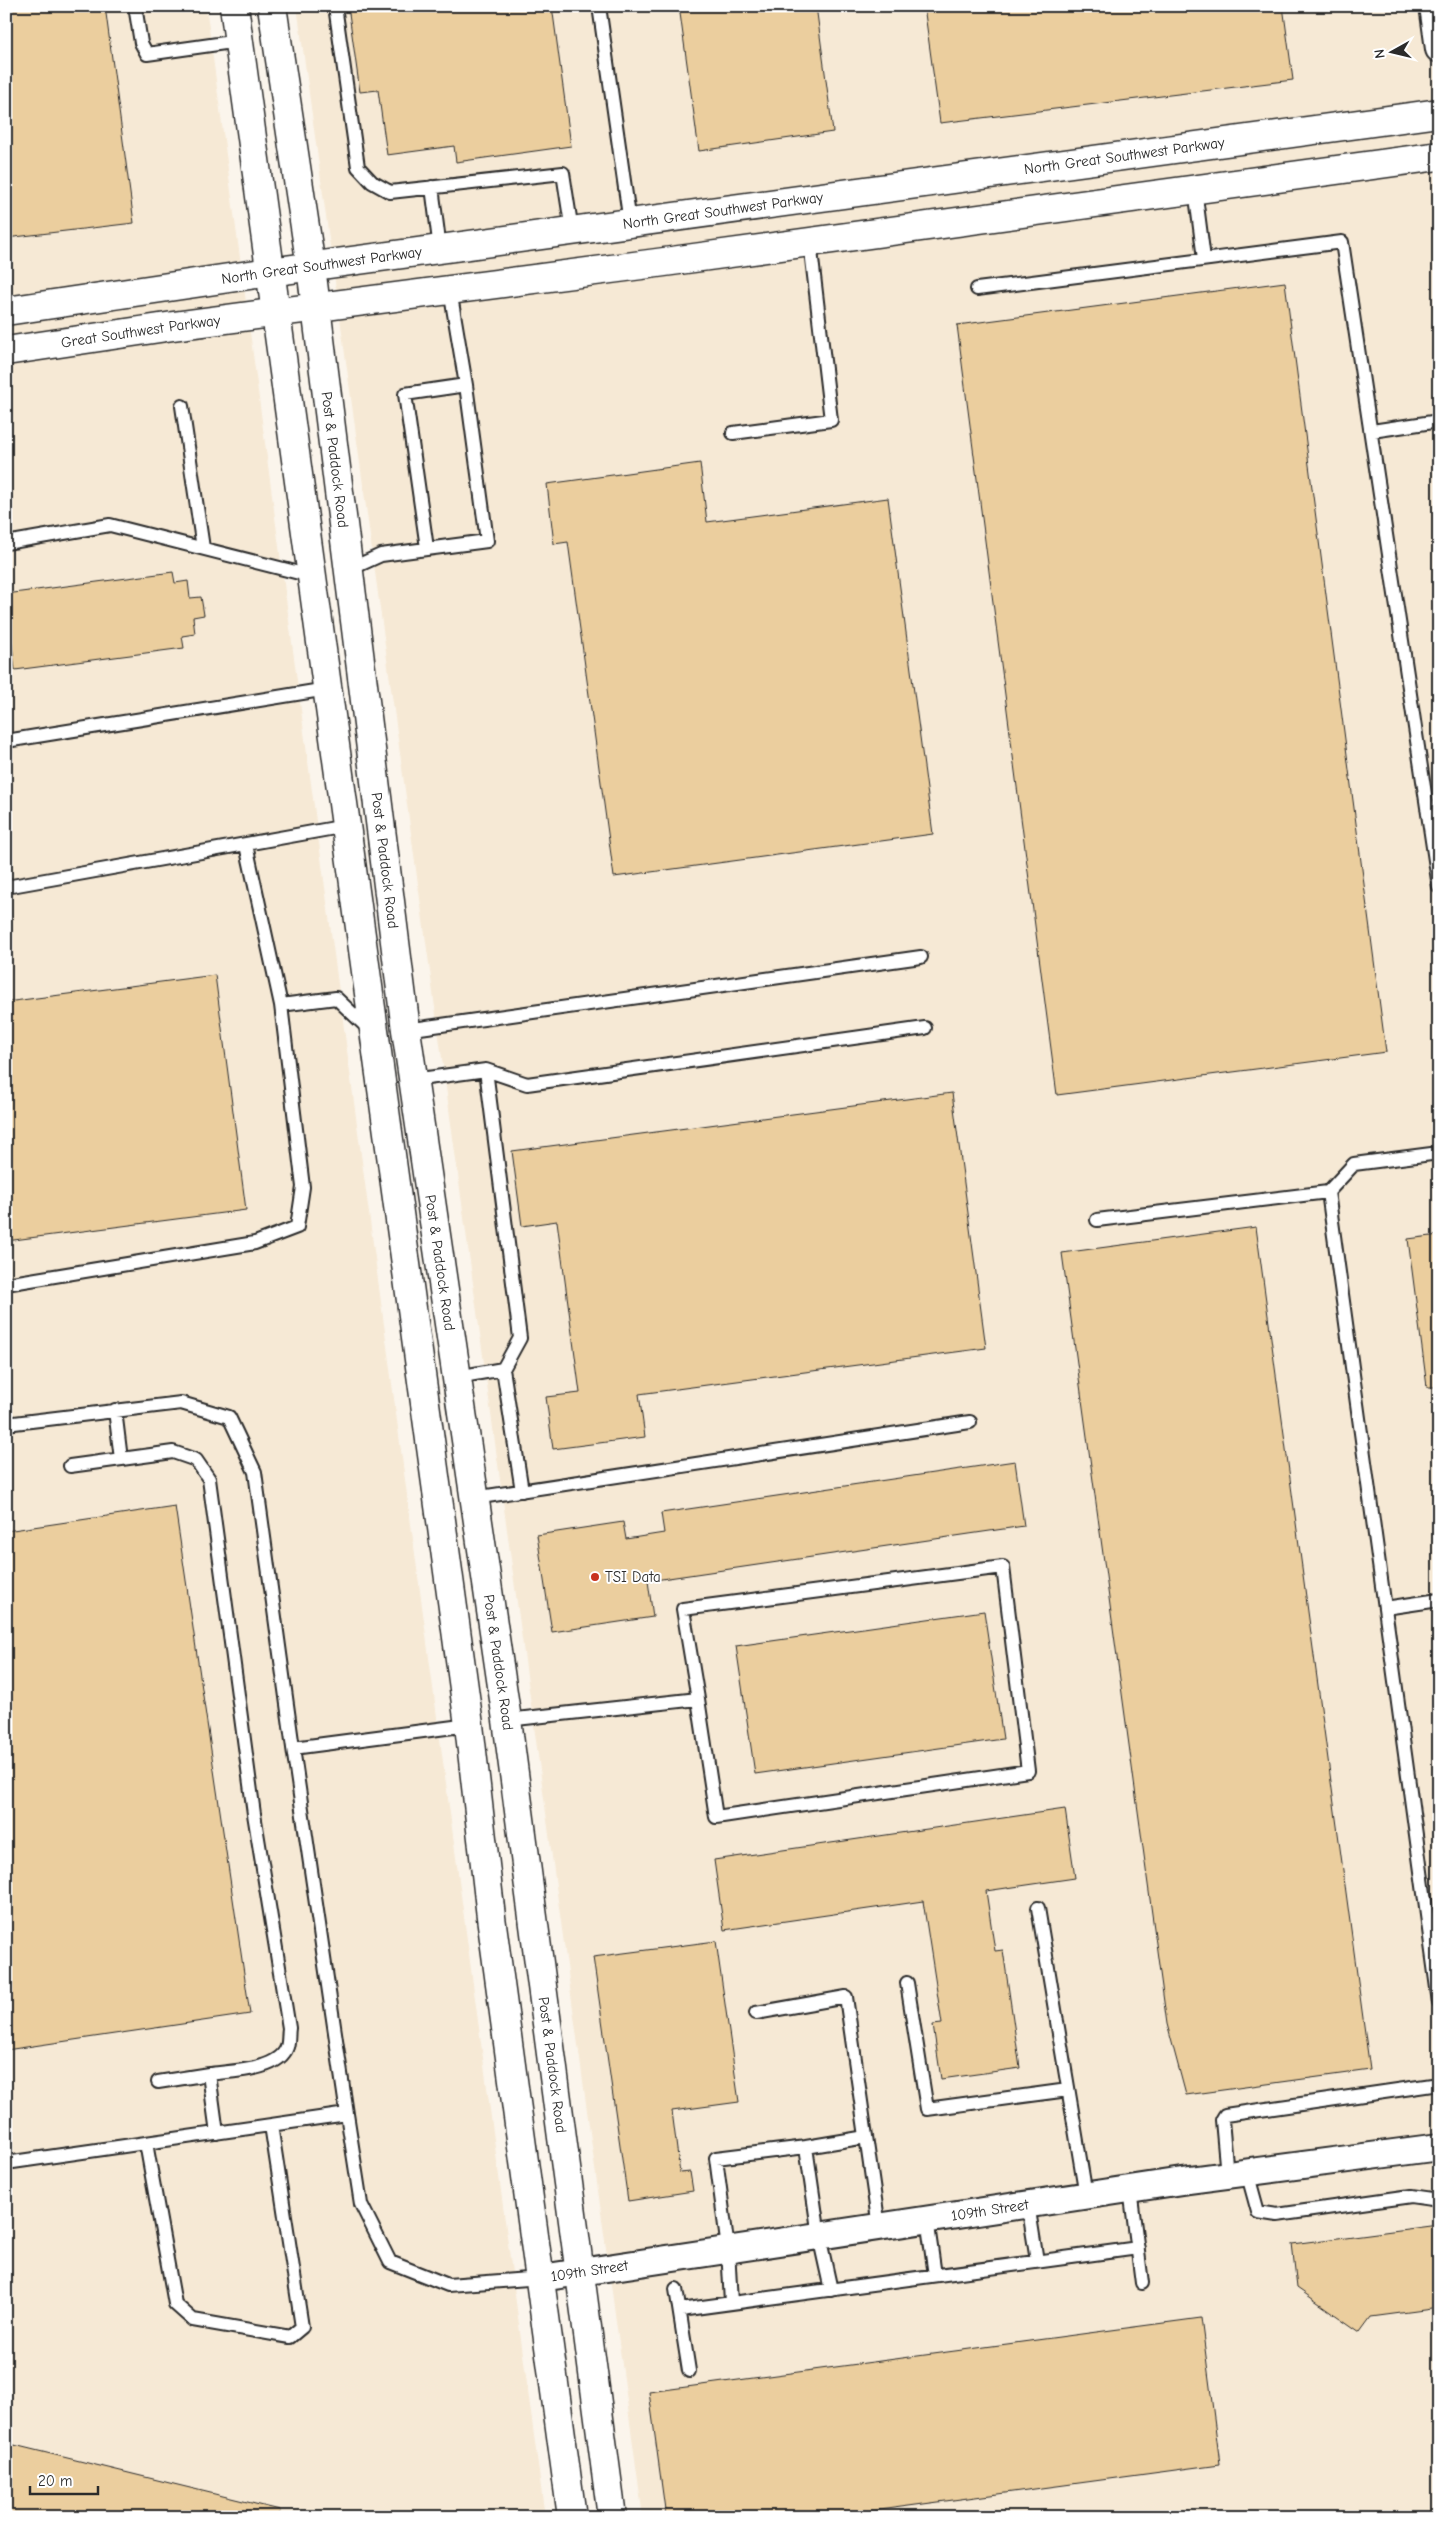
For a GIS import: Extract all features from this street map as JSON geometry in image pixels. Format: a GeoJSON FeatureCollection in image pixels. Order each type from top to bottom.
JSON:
{"type":"FeatureCollection","features":[{"type":"Feature","properties":{"kind":"street"},"geometry":{"type":"LineString","coordinates":[[234,6],[469,1725],[491,1917],[572,2517]]}},
{"type":"Feature","properties":{"kind":"street","name":"Post & Paddock Road"},"geometry":{"type":"LineString","coordinates":[[272,6],[311,267],[406,1030],[507,1720],[612,2517]]}},
{"type":"Feature","properties":{"kind":"street"},"geometry":{"type":"LineString","coordinates":[[1433,6],[1439,49]]}},
{"type":"Feature","properties":{"kind":"street","name":"North Great Southwest Parkway"},"geometry":{"type":"LineString","coordinates":[[6,310],[270,272],[1439,113]]}},
{"type":"Feature","properties":{"kind":"street"},"geometry":{"type":"LineString","coordinates":[[275,313],[316,309],[1439,156]]}},
{"type":"Feature","properties":{"kind":"street"},"geometry":{"type":"LineString","coordinates":[[804,199],[810,242]]}},
{"type":"Feature","properties":{"kind":"street","name":"Great Southwest Parkway"},"geometry":{"type":"LineString","coordinates":[[6,352],[275,313]]}},
{"type":"Feature","properties":{"kind":"street"},"geometry":{"type":"LineString","coordinates":[[311,576],[348,570]]}},
{"type":"Feature","properties":{"kind":"street"},"geometry":{"type":"LineString","coordinates":[[374,1035],[406,1030]]}},
{"type":"Feature","properties":{"kind":"street"},"geometry":{"type":"LineString","coordinates":[[469,1725],[507,1720]]}},
{"type":"Feature","properties":{"kind":"street","name":"109th Street"},"geometry":{"type":"LineString","coordinates":[[540,2278],[1086,2195],[1439,2147]]}},
{"type":"Feature","properties":{"kind":"lane"},"geometry":{"type":"LineString","coordinates":[[135,6],[141,43],[147,54],[239,41]]}},
{"type":"Feature","properties":{"kind":"lane"},"geometry":{"type":"LineString","coordinates":[[335,6],[358,167],[372,182],[390,192],[563,173],[572,231]]}},
{"type":"Feature","properties":{"kind":"lane"},"geometry":{"type":"LineString","coordinates":[[599,6],[630,223]]}},
{"type":"Feature","properties":{"kind":"lane"},"geometry":{"type":"LineString","coordinates":[[432,187],[440,249]]}},
{"type":"Feature","properties":{"kind":"lane"},"geometry":{"type":"LineString","coordinates":[[1195,189],[1204,259]]}},
{"type":"Feature","properties":{"kind":"lane"},"geometry":{"type":"LineString","coordinates":[[732,433],[831,420],[810,242]]}},
{"type":"Feature","properties":{"kind":"lane"},"geometry":{"type":"LineString","coordinates":[[977,289],[1342,242],[1436,850],[1439,887]]}},
{"type":"Feature","properties":{"kind":"lane"},"geometry":{"type":"LineString","coordinates":[[348,570],[381,555],[487,541],[466,385],[450,290]]}},
{"type":"Feature","properties":{"kind":"lane"},"geometry":{"type":"LineString","coordinates":[[427,548],[405,394],[466,385]]}},
{"type":"Feature","properties":{"kind":"lane"},"geometry":{"type":"LineString","coordinates":[[182,406],[203,548]]}},
{"type":"Feature","properties":{"kind":"lane"},"geometry":{"type":"LineString","coordinates":[[1372,431],[1439,421]]}},
{"type":"Feature","properties":{"kind":"lane"},"geometry":{"type":"LineString","coordinates":[[6,543],[110,525],[311,576]]}},
{"type":"Feature","properties":{"kind":"lane"},"geometry":{"type":"LineString","coordinates":[[6,741],[327,689]]}},
{"type":"Feature","properties":{"kind":"lane"},"geometry":{"type":"LineString","coordinates":[[6,887],[346,826]]}},
{"type":"Feature","properties":{"kind":"lane"},"geometry":{"type":"LineString","coordinates":[[6,1284],[255,1243],[297,1227],[303,1187],[281,1005],[246,845]]}},
{"type":"Feature","properties":{"kind":"lane"},"geometry":{"type":"LineString","coordinates":[[406,1030],[922,957]]}},
{"type":"Feature","properties":{"kind":"lane"},"geometry":{"type":"LineString","coordinates":[[281,1005],[336,998],[374,1035]]}},
{"type":"Feature","properties":{"kind":"lane"},"geometry":{"type":"LineString","coordinates":[[413,1080],[486,1070],[527,1084],[925,1028]]}},
{"type":"Feature","properties":{"kind":"lane"},"geometry":{"type":"LineString","coordinates":[[486,1070],[520,1338],[503,1369],[522,1491]]}},
{"type":"Feature","properties":{"kind":"lane"},"geometry":{"type":"LineString","coordinates":[[1097,1220],[1328,1192],[1354,1164],[1439,1153]]}},
{"type":"Feature","properties":{"kind":"lane"},"geometry":{"type":"LineString","coordinates":[[1328,1192],[1439,2003]]}},
{"type":"Feature","properties":{"kind":"lane"},"geometry":{"type":"LineString","coordinates":[[457,1377],[503,1369]]}},
{"type":"Feature","properties":{"kind":"lane"},"geometry":{"type":"LineString","coordinates":[[6,1424],[181,1403],[229,1417],[255,1472],[293,1748],[361,2204],[390,2262],[448,2285],[540,2278]]}},
{"type":"Feature","properties":{"kind":"lane"},"geometry":{"type":"LineString","coordinates":[[114,1410],[121,1459]]}},
{"type":"Feature","properties":{"kind":"lane"},"geometry":{"type":"LineString","coordinates":[[474,1498],[970,1422]]}},
{"type":"Feature","properties":{"kind":"lane"},"geometry":{"type":"LineString","coordinates":[[70,1466],[173,1452],[196,1460],[209,1479],[254,1814],[289,2028],[286,2048],[279,2059],[263,2066],[158,2082]]}},
{"type":"Feature","properties":{"kind":"lane"},"geometry":{"type":"LineString","coordinates":[[1004,1567],[1028,1771],[716,1817],[698,1699],[683,1609],[1004,1567]]}},
{"type":"Feature","properties":{"kind":"lane"},"geometry":{"type":"LineString","coordinates":[[1385,1608],[1439,1600]]}},
{"type":"Feature","properties":{"kind":"lane"},"geometry":{"type":"LineString","coordinates":[[507,1720],[698,1699]]}},
{"type":"Feature","properties":{"kind":"lane"},"geometry":{"type":"LineString","coordinates":[[293,1748],[469,1725]]}},
{"type":"Feature","properties":{"kind":"lane"},"geometry":{"type":"LineString","coordinates":[[1038,1908],[1086,2195]]}},
{"type":"Feature","properties":{"kind":"lane"},"geometry":{"type":"LineString","coordinates":[[907,1983],[926,2109],[1068,2090]]}},
{"type":"Feature","properties":{"kind":"lane"},"geometry":{"type":"LineString","coordinates":[[756,2013],[846,1997],[879,2227]]}},
{"type":"Feature","properties":{"kind":"lane"},"geometry":{"type":"LineString","coordinates":[[209,2074],[217,2133]]}},
{"type":"Feature","properties":{"kind":"lane"},"geometry":{"type":"LineString","coordinates":[[1439,2084],[1225,2116],[1222,2120],[1237,2174],[1258,2212],[1277,2215],[1411,2196],[1439,2200]]}},
{"type":"Feature","properties":{"kind":"lane"},"geometry":{"type":"LineString","coordinates":[[6,2163],[347,2114]]}},
{"type":"Feature","properties":{"kind":"lane"},"geometry":{"type":"LineString","coordinates":[[146,2143],[175,2304],[193,2320],[290,2337],[302,2327],[271,2125]]}},
{"type":"Feature","properties":{"kind":"lane"},"geometry":{"type":"LineString","coordinates":[[731,2303],[728,2249],[716,2158],[866,2137]]}},
{"type":"Feature","properties":{"kind":"lane"},"geometry":{"type":"LineString","coordinates":[[806,2146],[818,2236],[831,2290]]}},
{"type":"Feature","properties":{"kind":"lane"},"geometry":{"type":"LineString","coordinates":[[1130,2189],[1142,2283]]}},
{"type":"Feature","properties":{"kind":"lane"},"geometry":{"type":"LineString","coordinates":[[1028,2204],[1037,2261]]}},
{"type":"Feature","properties":{"kind":"lane"},"geometry":{"type":"LineString","coordinates":[[927,2219],[935,2275]]}},
{"type":"Feature","properties":{"kind":"lane"},"geometry":{"type":"LineString","coordinates":[[680,2310],[1138,2248]]}},
{"type":"Feature","properties":{"kind":"lane"},"geometry":{"type":"LineString","coordinates":[[676,2289],[689,2371]]}},
{"type":"Feature","properties":{"kind":"shaded area"},"geometry":{"type":"Polygon","coordinates":[[[6,6],[206,6],[545,2517],[6,2517],[6,6]]]}},
{"type":"Feature","properties":{"kind":"shaded area"},"geometry":{"type":"Polygon","coordinates":[[[297,6],[1439,6],[1439,2517],[643,2517],[297,6]]]}},
{"type":"Feature","properties":{"kind":"building"},"geometry":{"type":"Polygon","coordinates":[[[6,6],[105,6],[134,223],[6,238],[6,6]]]}},
{"type":"Feature","properties":{"kind":"building"},"geometry":{"type":"Polygon","coordinates":[[[348,6],[552,6],[571,146],[456,162],[454,146],[387,155],[378,90],[360,92],[348,6]]]}},
{"type":"Feature","properties":{"kind":"building"},"geometry":{"type":"Polygon","coordinates":[[[679,6],[816,6],[833,132],[699,151],[679,6]]]}},
{"type":"Feature","properties":{"kind":"building"},"geometry":{"type":"Polygon","coordinates":[[[924,6],[1283,6],[1293,80],[940,123],[924,6]]]}},
{"type":"Feature","properties":{"kind":"building"},"geometry":{"type":"Polygon","coordinates":[[[1285,282],[1386,1052],[1057,1095],[957,325],[1285,282]]]}},
{"type":"Feature","properties":{"kind":"building"},"geometry":{"type":"Polygon","coordinates":[[[700,463],[707,522],[888,498],[933,834],[614,877],[568,542],[554,544],[547,484],[700,463]]]}},
{"type":"Feature","properties":{"kind":"building"},"geometry":{"type":"Polygon","coordinates":[[[173,572],[175,583],[188,581],[190,598],[201,597],[204,615],[193,617],[195,634],[182,636],[184,648],[15,670],[6,594],[173,572]]]}},
{"type":"Feature","properties":{"kind":"building"},"geometry":{"type":"Polygon","coordinates":[[[215,975],[246,1210],[6,1241],[6,1002],[215,975]]]}},
{"type":"Feature","properties":{"kind":"building"},"geometry":{"type":"Polygon","coordinates":[[[952,1093],[986,1348],[639,1394],[645,1437],[553,1449],[546,1397],[580,1393],[557,1221],[522,1226],[512,1151],[952,1093]]]}},
{"type":"Feature","properties":{"kind":"building"},"geometry":{"type":"Polygon","coordinates":[[[1256,1227],[1370,2070],[1186,2095],[1167,2024],[1062,1253],[1256,1227]]]}},
{"type":"Feature","properties":{"kind":"building"},"geometry":{"type":"Polygon","coordinates":[[[1439,1235],[1439,1387],[1427,1387],[1408,1239],[1439,1235]]]}},
{"type":"Feature","properties":{"kind":"building"},"geometry":{"type":"Polygon","coordinates":[[[1015,1461],[1024,1526],[648,1581],[653,1617],[552,1632],[537,1535],[623,1522],[626,1539],[664,1533],[661,1513],[1015,1461]]]}},
{"type":"Feature","properties":{"kind":"building"},"geometry":{"type":"Polygon","coordinates":[[[175,1506],[250,2014],[6,2050],[6,1531],[175,1506]]]}},
{"type":"Feature","properties":{"kind":"building"},"geometry":{"type":"Polygon","coordinates":[[[984,1611],[1003,1739],[755,1774],[736,1646],[984,1611]]]}},
{"type":"Feature","properties":{"kind":"building"},"geometry":{"type":"Polygon","coordinates":[[[1065,1809],[1075,1878],[986,1891],[995,1951],[1003,1950],[1020,2068],[941,2079],[933,2025],[942,2024],[923,1901],[724,1930],[714,1860],[1065,1809]]]}},
{"type":"Feature","properties":{"kind":"building"},"geometry":{"type":"Polygon","coordinates":[[[716,1941],[739,2102],[672,2111],[680,2173],[690,2172],[693,2191],[628,2201],[593,1957],[716,1941]]]}},
{"type":"Feature","properties":{"kind":"building"},"geometry":{"type":"Polygon","coordinates":[[[1438,2225],[1439,2308],[1371,2317],[1360,2332],[1297,2288],[1292,2244],[1438,2225]]]}},
{"type":"Feature","properties":{"kind":"building"},"geometry":{"type":"Polygon","coordinates":[[[1201,2318],[1220,2464],[827,2517],[666,2517],[649,2392],[1201,2318]]]}},
{"type":"Feature","properties":{"kind":"building"},"geometry":{"type":"Polygon","coordinates":[[[6,2443],[280,2510],[279,2517],[6,2517],[6,2443]]]}},
{"type":"Feature","properties":{"kind":"place","name":"TSI Data"},"geometry":{"type":"Point","coordinates":[595,1577]}}]}
